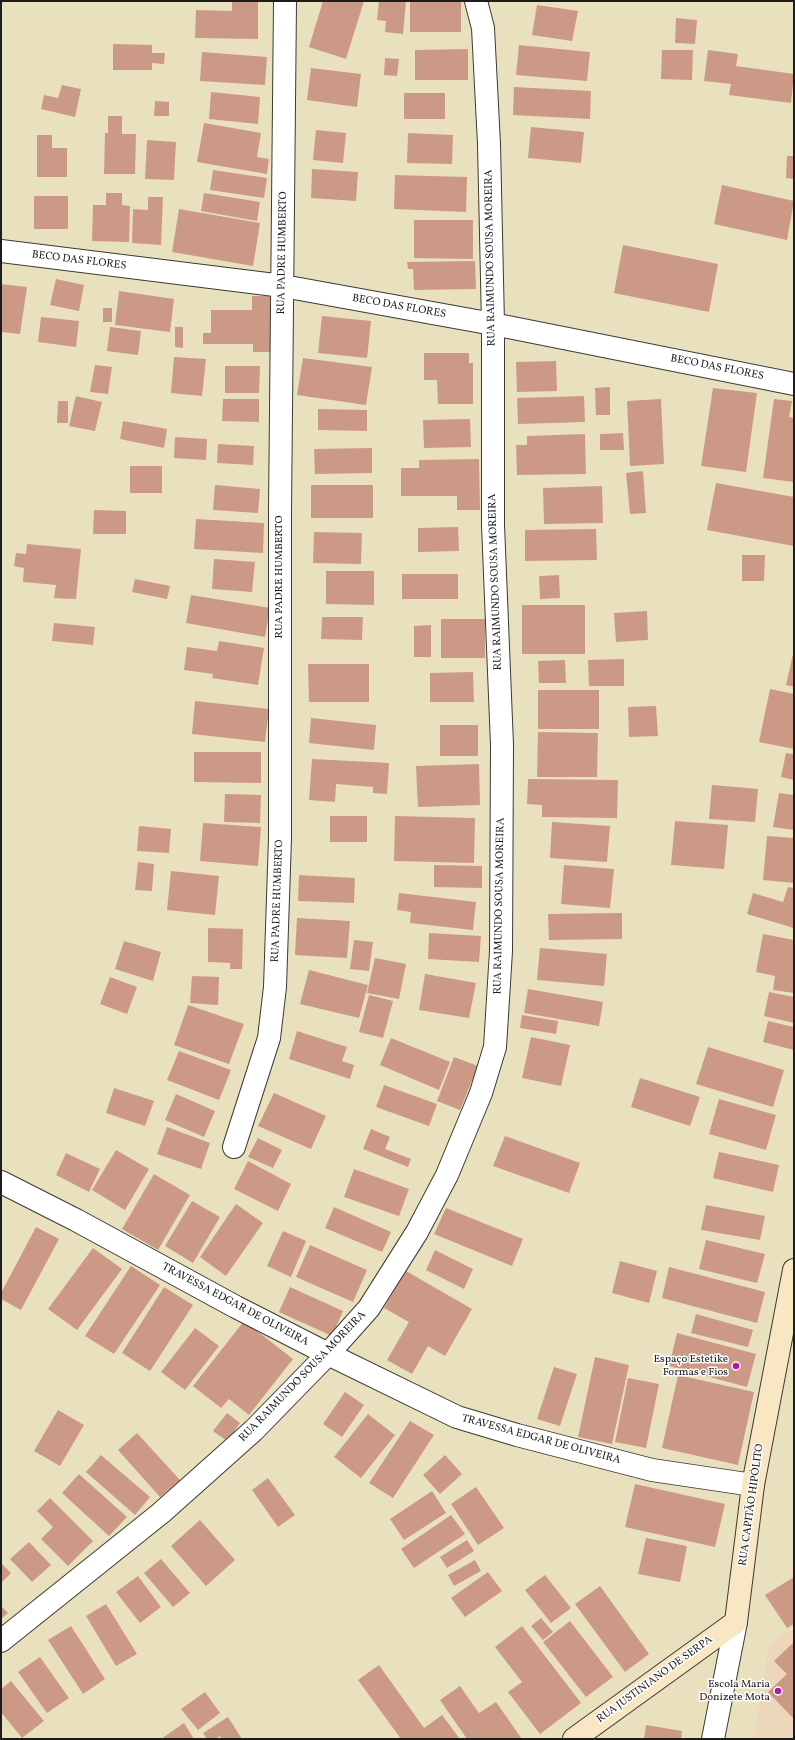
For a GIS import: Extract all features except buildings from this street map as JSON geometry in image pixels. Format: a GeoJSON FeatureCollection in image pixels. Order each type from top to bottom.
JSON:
{"type":"FeatureCollection","features":[{"type":"Feature","properties":{"kind":"main road","name":"RUA CAPITÃO HIPÓLITO"},"geometry":{"type":"LineString","coordinates":[[736,1622],[753,1485],[794,1270]]}},
{"type":"Feature","properties":{"kind":"main road","name":"RUA JUSTINIANO DE SERPA"},"geometry":{"type":"LineString","coordinates":[[574,1739],[736,1622]]}},
{"type":"Feature","properties":{"kind":"street","name":"RUA PADRE HUMBERTO"},"geometry":{"type":"LineString","coordinates":[[234,1148],[269,1038],[275,987],[280,838],[280,511],[285,1]]}},
{"type":"Feature","properties":{"kind":"street","name":"RUA RAIMUNDO SOUSA MOREIRA"},"geometry":{"type":"LineString","coordinates":[[1,1641],[160,1513],[254,1430],[328,1354],[370,1308],[417,1232],[447,1176],[478,1100],[495,1047],[501,951],[502,745],[494,525],[493,324],[489,144],[483,28],[476,1]]}},
{"type":"Feature","properties":{"kind":"street","name":"BECO DAS FLORES"},"geometry":{"type":"LineString","coordinates":[[1,251],[283,286],[493,324],[794,384]]}},
{"type":"Feature","properties":{"kind":"street","name":"TRAVESSA EDGAR DE OLIVEIRA"},"geometry":{"type":"LineString","coordinates":[[1,1182],[76,1220],[236,1307],[457,1417],[517,1435],[652,1470],[753,1485]]}},
{"type":"Feature","properties":{"kind":"street","name":"RUA CAPITÃO HIPÓLITO"},"geometry":{"type":"LineString","coordinates":[[713,1739],[736,1622]]}},
{"type":"Feature","properties":{"kind":"shaded area","name":"Escola Maria Donizete Mota"},"geometry":{"type":"Polygon","coordinates":[[[794,1628],[794,1739],[754,1739],[769,1644],[794,1628]]]}},
{"type":"Feature","properties":{"kind":"place","name":"Espaço Estetike Formas e Fios"},"geometry":{"type":"Point","coordinates":[736,1366]}},
{"type":"Feature","properties":{"kind":"place","name":"Escola Maria Donizete Mota"},"geometry":{"type":"Point","coordinates":[778,1691]}}]}
